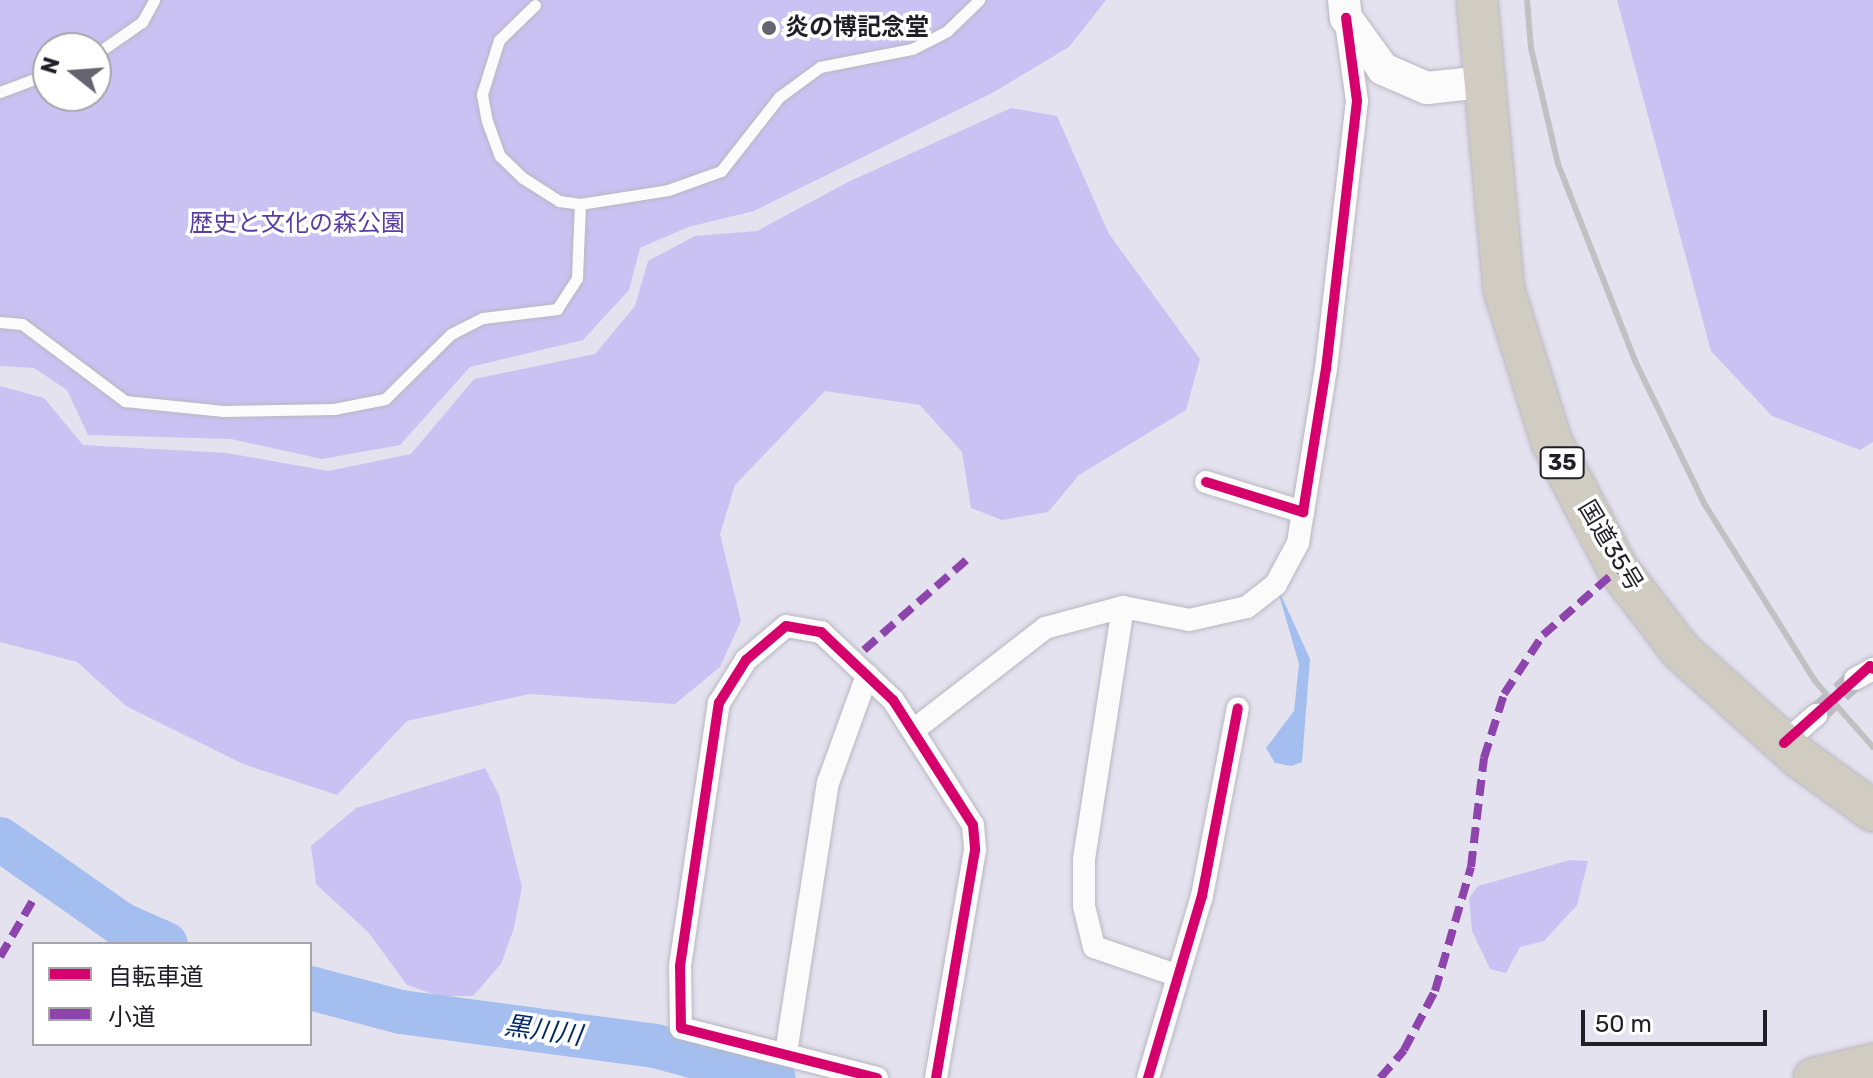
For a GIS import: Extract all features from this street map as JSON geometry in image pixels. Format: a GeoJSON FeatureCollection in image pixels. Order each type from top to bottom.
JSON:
{"type":"FeatureCollection","features":[{"type":"Feature","properties":{"kind":"highway","name":"国道35号"},"geometry":{"type":"LineString","coordinates":[[1477,0],[1482,82],[1504,290],[1552,443],[1618,569],[1672,639],[1784,743],[1873,811]]}},
{"type":"Feature","properties":{"kind":"highway"},"geometry":{"type":"LineString","coordinates":[[1814,1078],[1873,1064]]}},
{"type":"Feature","properties":{"kind":"street"},"geometry":{"type":"LineString","coordinates":[[1345,9],[1383,69],[1427,88],[1482,82]]}},
{"type":"Feature","properties":{"kind":"street"},"geometry":{"type":"LineString","coordinates":[[915,729],[1045,628],[1123,607],[1189,620],[1247,607],[1283,572],[1298,543],[1326,369],[1357,101],[1345,9]]}},
{"type":"Feature","properties":{"kind":"street"},"geometry":{"type":"LineString","coordinates":[[1206,482],[1303,512]]}},
{"type":"Feature","properties":{"kind":"street"},"geometry":{"type":"LineString","coordinates":[[1123,607],[1084,860],[1084,906],[1094,947],[1176,975]]}},
{"type":"Feature","properties":{"kind":"street"},"geometry":{"type":"LineString","coordinates":[[877,1078],[681,1028],[680,966],[719,703],[746,660],[786,626],[821,632],[867,675],[915,729],[973,825],[975,850],[936,1078]]}},
{"type":"Feature","properties":{"kind":"street"},"geometry":{"type":"LineString","coordinates":[[786,1053],[828,783],[867,675]]}},
{"type":"Feature","properties":{"kind":"street"},"geometry":{"type":"LineString","coordinates":[[1148,1078],[1176,975],[1202,896],[1238,708]]}},
{"type":"Feature","properties":{"kind":"street"},"geometry":{"type":"LineString","coordinates":[[1784,743],[1816,715]]}},
{"type":"Feature","properties":{"kind":"lane"},"geometry":{"type":"LineString","coordinates":[[112,43],[142,22],[154,0]]}},
{"type":"Feature","properties":{"kind":"lane"},"geometry":{"type":"LineString","coordinates":[[535,5],[499,40],[482,94],[487,121],[500,156],[523,178],[559,201],[580,204],[656,193],[721,171],[779,97],[820,67],[912,49],[947,31],[979,0]]}},
{"type":"Feature","properties":{"kind":"lane"},"geometry":{"type":"LineString","coordinates":[[0,92],[32,80]]}},
{"type":"Feature","properties":{"kind":"lane"},"geometry":{"type":"LineString","coordinates":[[0,322],[22,324],[125,401],[223,411],[334,409],[385,399],[451,334],[483,318],[557,309],[577,278],[580,204]]}},
{"type":"Feature","properties":{"kind":"green space","name":"歴史と文化の森公園"},"geometry":{"type":"Polygon","coordinates":[[[0,0],[1106,0],[1069,47],[994,92],[754,211],[688,227],[640,248],[629,290],[583,340],[470,367],[400,445],[322,459],[231,439],[88,435],[67,390],[34,368],[0,366],[0,0]]]}},
{"type":"Feature","properties":{"kind":"green space"},"geometry":{"type":"Polygon","coordinates":[[[1617,0],[1873,0],[1873,442],[1860,450],[1772,416],[1711,351],[1617,0]]]}},
{"type":"Feature","properties":{"kind":"green space"},"geometry":{"type":"Polygon","coordinates":[[[1011,108],[1057,116],[1109,234],[1200,359],[1186,410],[1079,475],[1048,512],[1002,520],[971,508],[962,452],[920,405],[825,391],[735,485],[720,534],[741,621],[720,667],[675,704],[529,694],[407,721],[337,795],[243,764],[126,706],[77,662],[0,642],[0,386],[44,398],[83,445],[227,453],[328,471],[411,454],[474,379],[595,354],[635,306],[648,261],[695,236],[757,231],[848,182],[1011,108]]]}},
{"type":"Feature","properties":{"kind":"green space"},"geometry":{"type":"Polygon","coordinates":[[[485,768],[499,795],[522,887],[514,928],[501,964],[473,996],[439,996],[407,985],[368,932],[316,884],[311,846],[356,808],[485,768]]]}},
{"type":"Feature","properties":{"kind":"green space"},"geometry":{"type":"Polygon","coordinates":[[[1570,860],[1588,861],[1577,905],[1544,941],[1520,947],[1506,973],[1490,969],[1472,931],[1469,898],[1478,886],[1570,860]]]}},
{"type":"Feature","properties":{"kind":"water"},"geometry":{"type":"Polygon","coordinates":[[[1276,584],[1310,659],[1302,762],[1291,766],[1275,763],[1266,748],[1294,711],[1299,664],[1276,584]]]}},
{"type":"Feature","properties":{"kind":"waterway","name":"黒川川"},"geometry":{"type":"LineString","coordinates":[[0,839],[121,924],[162,942]]}},
{"type":"Feature","properties":{"kind":"waterway","name":"黒川川"},"geometry":{"type":"LineString","coordinates":[[312,989],[401,1012],[655,1046],[774,1078]]}},
{"type":"Feature","properties":{"kind":"tunnel"},"geometry":{"type":"LineString","coordinates":[[1816,715],[1855,679]]}},
{"type":"Feature","properties":{"kind":"railway"},"geometry":{"type":"LineString","coordinates":[[1527,0],[1531,48],[1558,164],[1636,363],[1705,505],[1815,681],[1873,747]]}},
{"type":"Feature","properties":{"kind":"marked path"},"geometry":{"type":"LineString","coordinates":[[864,650],[971,556]]}},
{"type":"Feature","properties":{"kind":"marked path"},"geometry":{"type":"LineString","coordinates":[[1380,1078],[1404,1050],[1435,991],[1471,867],[1484,758],[1504,694],[1543,635],[1618,569]]}},
{"type":"Feature","properties":{"kind":"marked path"},"geometry":{"type":"LineString","coordinates":[[0,957],[33,900]]}},
{"type":"Feature","properties":{"kind":"cycle path"},"geometry":{"type":"LineString","coordinates":[[1206,482],[1303,512],[1326,369],[1357,101],[1346,18]]}},
{"type":"Feature","properties":{"kind":"cycle path"},"geometry":{"type":"LineString","coordinates":[[877,1078],[681,1028],[680,966],[719,703],[746,660],[786,626],[821,632],[893,700],[973,825],[975,850],[936,1078]]}},
{"type":"Feature","properties":{"kind":"cycle path"},"geometry":{"type":"LineString","coordinates":[[1784,743],[1870,666],[1873,669]]}},
{"type":"Feature","properties":{"kind":"cycle path"},"geometry":{"type":"LineString","coordinates":[[1148,1078],[1202,896],[1238,708]]}},
{"type":"Feature","properties":{"kind":"place","name":"炎の博記念堂"},"geometry":{"type":"Point","coordinates":[769,28]}}]}
